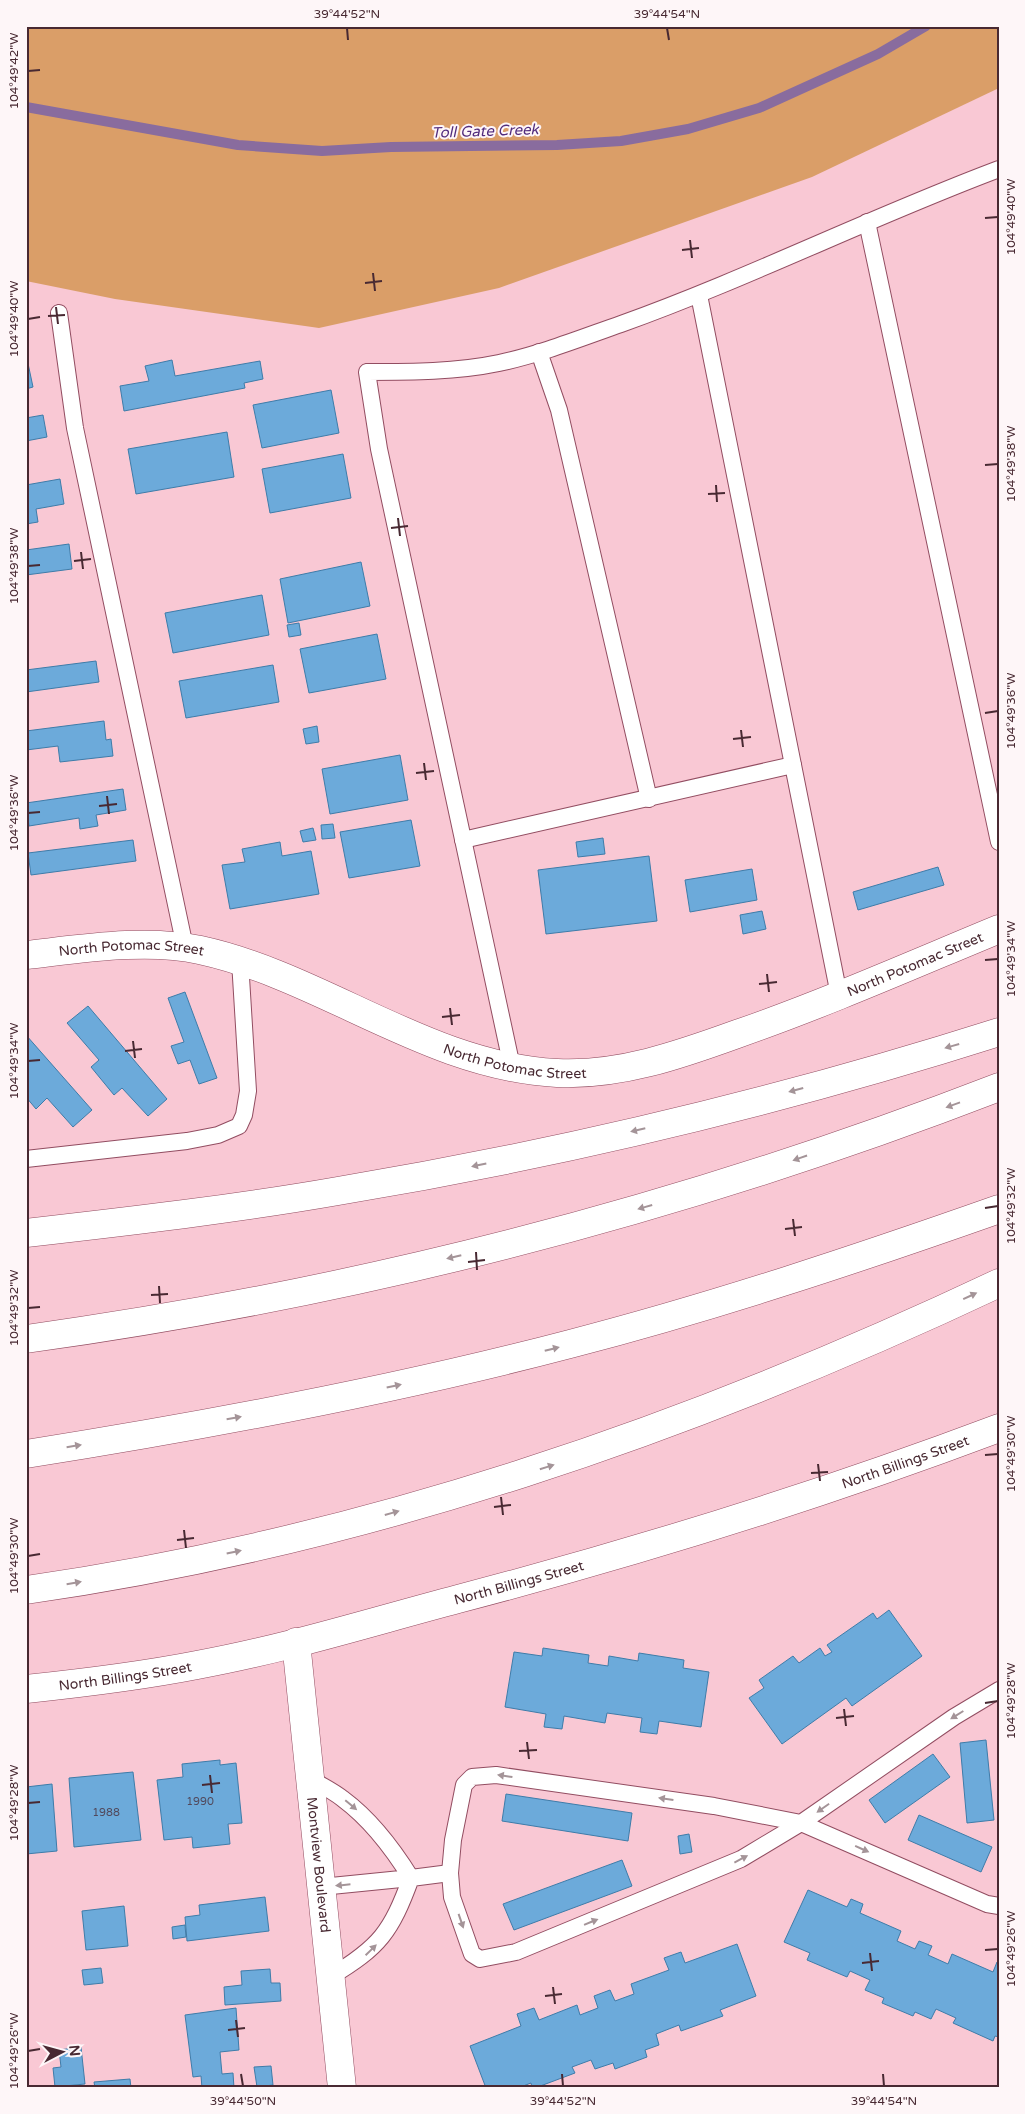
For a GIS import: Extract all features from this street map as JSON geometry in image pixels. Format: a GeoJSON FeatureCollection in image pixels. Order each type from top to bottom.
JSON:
{"type":"FeatureCollection","features":[{"type":"Feature","properties":{"kind":"main road","name":"North Potomac Street"},"geometry":{"type":"LineString","coordinates":[[26,955],[133,946],[185,947],[240,961],[434,1045],[482,1061],[543,1072],[587,1073],[630,1066],[718,1041],[839,995],[999,929]]}},
{"type":"Feature","properties":{"kind":"main road"},"geometry":{"type":"LineString","coordinates":[[26,1233],[250,1205],[478,1165],[688,1118],[999,1032]]}},
{"type":"Feature","properties":{"kind":"main road"},"geometry":{"type":"LineString","coordinates":[[26,1339],[128,1324],[259,1300],[500,1246],[720,1185],[881,1131],[999,1088]]}},
{"type":"Feature","properties":{"kind":"main road"},"geometry":{"type":"LineString","coordinates":[[26,1454],[303,1405],[414,1382],[562,1346],[803,1276],[999,1209]]}},
{"type":"Feature","properties":{"kind":"main road"},"geometry":{"type":"LineString","coordinates":[[26,1590],[170,1566],[269,1545],[422,1504],[568,1460],[817,1366],[999,1283]]}},
{"type":"Feature","properties":{"kind":"main road","name":"North Billings Street"},"geometry":{"type":"LineString","coordinates":[[26,1689],[197,1665],[296,1642],[479,1594],[719,1526],[831,1489],[999,1428]]}},
{"type":"Feature","properties":{"kind":"main road","name":"Montview Boulevard"},"geometry":{"type":"LineString","coordinates":[[296,1642],[342,2088]]}},
{"type":"Feature","properties":{"kind":"lane"},"geometry":{"type":"LineString","coordinates":[[512,1067],[379,448],[367,372],[431,371],[499,363],[539,352],[699,295],[922,198],[999,169]]}},
{"type":"Feature","properties":{"kind":"lane"},"geometry":{"type":"LineString","coordinates":[[867,222],[999,842]]}},
{"type":"Feature","properties":{"kind":"lane"},"geometry":{"type":"LineString","coordinates":[[699,295],[839,995]]}},
{"type":"Feature","properties":{"kind":"lane"},"geometry":{"type":"LineString","coordinates":[[59,313],[75,428],[185,947]]}},
{"type":"Feature","properties":{"kind":"lane"},"geometry":{"type":"LineString","coordinates":[[539,352],[559,410],[648,799]]}},
{"type":"Feature","properties":{"kind":"lane"},"geometry":{"type":"LineString","coordinates":[[463,840],[793,765]]}},
{"type":"Feature","properties":{"kind":"lane"},"geometry":{"type":"LineString","coordinates":[[26,1159],[187,1141],[218,1135],[239,1126],[244,1115],[248,1091],[240,961]]}},
{"type":"Feature","properties":{"kind":"lane"},"geometry":{"type":"LineString","coordinates":[[999,1690],[954,1717],[801,1823],[741,1859],[714,1872],[516,1952],[480,1959],[472,1954],[452,1897],[450,1874],[453,1840],[464,1785],[472,1777],[482,1774],[714,1806],[801,1823],[987,1904],[999,1906]]}},
{"type":"Feature","properties":{"kind":"lane"},"geometry":{"type":"LineString","coordinates":[[310,1779],[342,1798],[357,1810],[397,1855],[410,1878],[398,1915],[378,1943],[362,1958],[330,1977]]}},
{"type":"Feature","properties":{"kind":"lane"},"geometry":{"type":"LineString","coordinates":[[321,1888],[450,1874]]}},
{"type":"Feature","properties":{"kind":"shaded area"},"geometry":{"type":"Polygon","coordinates":[[[26,26],[999,26],[999,88],[812,177],[499,288],[319,328],[115,299],[26,281],[26,26]]]}},
{"type":"Feature","properties":{"kind":"building"},"geometry":{"type":"Polygon","coordinates":[[[26,354],[33,387],[26,389],[26,354]]]}},
{"type":"Feature","properties":{"kind":"building"},"geometry":{"type":"Polygon","coordinates":[[[172,360],[175,376],[260,361],[263,379],[244,383],[245,388],[124,411],[120,386],[149,381],[145,366],[172,360]]]}},
{"type":"Feature","properties":{"kind":"building"},"geometry":{"type":"Polygon","coordinates":[[[331,390],[339,433],[262,448],[253,405],[331,390]]]}},
{"type":"Feature","properties":{"kind":"building"},"geometry":{"type":"Polygon","coordinates":[[[43,415],[47,437],[26,441],[26,418],[43,415]]]}},
{"type":"Feature","properties":{"kind":"building"},"geometry":{"type":"Polygon","coordinates":[[[227,432],[234,477],[136,494],[128,449],[227,432]]]}},
{"type":"Feature","properties":{"kind":"building"},"geometry":{"type":"Polygon","coordinates":[[[343,454],[351,498],[270,513],[262,469],[343,454]]]}},
{"type":"Feature","properties":{"kind":"building"},"geometry":{"type":"Polygon","coordinates":[[[60,479],[64,504],[36,509],[38,522],[26,524],[26,485],[60,479]]]}},
{"type":"Feature","properties":{"kind":"building"},"geometry":{"type":"Polygon","coordinates":[[[69,544],[72,569],[26,575],[26,550],[69,544]]]}},
{"type":"Feature","properties":{"kind":"building"},"geometry":{"type":"Polygon","coordinates":[[[361,562],[370,606],[288,623],[280,579],[361,562]]]}},
{"type":"Feature","properties":{"kind":"building"},"geometry":{"type":"Polygon","coordinates":[[[262,595],[269,635],[173,653],[165,613],[262,595]]]}},
{"type":"Feature","properties":{"kind":"building"},"geometry":{"type":"Polygon","coordinates":[[[299,623],[301,635],[289,637],[287,625],[299,623]]]}},
{"type":"Feature","properties":{"kind":"building"},"geometry":{"type":"Polygon","coordinates":[[[377,634],[386,679],[309,693],[300,649],[377,634]]]}},
{"type":"Feature","properties":{"kind":"building"},"geometry":{"type":"Polygon","coordinates":[[[96,661],[99,682],[26,692],[26,670],[96,661]]]}},
{"type":"Feature","properties":{"kind":"building"},"geometry":{"type":"Polygon","coordinates":[[[273,665],[279,702],[186,718],[179,681],[273,665]]]}},
{"type":"Feature","properties":{"kind":"building"},"geometry":{"type":"Polygon","coordinates":[[[104,721],[106,740],[111,739],[113,756],[60,762],[58,746],[26,750],[26,731],[104,721]]]}},
{"type":"Feature","properties":{"kind":"building"},"geometry":{"type":"Polygon","coordinates":[[[317,726],[319,742],[306,744],[303,729],[317,726]]]}},
{"type":"Feature","properties":{"kind":"building"},"geometry":{"type":"Polygon","coordinates":[[[400,755],[408,800],[330,814],[322,769],[400,755]]]}},
{"type":"Feature","properties":{"kind":"building"},"geometry":{"type":"Polygon","coordinates":[[[123,789],[126,810],[96,815],[98,826],[80,829],[79,818],[29,826],[26,803],[123,789]]]}},
{"type":"Feature","properties":{"kind":"building"},"geometry":{"type":"Polygon","coordinates":[[[411,820],[420,866],[349,878],[340,832],[411,820]]]}},
{"type":"Feature","properties":{"kind":"building"},"geometry":{"type":"Polygon","coordinates":[[[333,824],[335,838],[322,839],[321,825],[333,824]]]}},
{"type":"Feature","properties":{"kind":"building"},"geometry":{"type":"Polygon","coordinates":[[[313,828],[316,840],[303,842],[300,831],[313,828]]]}},
{"type":"Feature","properties":{"kind":"building"},"geometry":{"type":"Polygon","coordinates":[[[603,838],[605,854],[578,857],[576,842],[603,838]]]}},
{"type":"Feature","properties":{"kind":"building"},"geometry":{"type":"Polygon","coordinates":[[[133,840],[136,861],[31,875],[28,853],[133,840]]]}},
{"type":"Feature","properties":{"kind":"building"},"geometry":{"type":"Polygon","coordinates":[[[280,842],[282,856],[311,851],[319,894],[230,909],[222,865],[245,862],[242,849],[280,842]]]}},
{"type":"Feature","properties":{"kind":"building"},"geometry":{"type":"Polygon","coordinates":[[[649,856],[657,921],[546,934],[538,870],[649,856]]]}},
{"type":"Feature","properties":{"kind":"building"},"geometry":{"type":"Polygon","coordinates":[[[938,867],[944,885],[858,910],[853,892],[938,867]]]}},
{"type":"Feature","properties":{"kind":"building"},"geometry":{"type":"Polygon","coordinates":[[[752,869],[757,900],[690,912],[685,880],[752,869]]]}},
{"type":"Feature","properties":{"kind":"building"},"geometry":{"type":"Polygon","coordinates":[[[762,911],[766,929],[743,934],[740,915],[762,911]]]}},
{"type":"Feature","properties":{"kind":"building"},"geometry":{"type":"Polygon","coordinates":[[[185,992],[217,1078],[199,1084],[190,1060],[178,1064],[171,1046],[184,1042],[168,998],[185,992]]]}},
{"type":"Feature","properties":{"kind":"building"},"geometry":{"type":"Polygon","coordinates":[[[88,1006],[167,1099],[148,1116],[122,1088],[114,1095],[91,1067],[99,1060],[67,1023],[88,1006]]]}},
{"type":"Feature","properties":{"kind":"building"},"geometry":{"type":"Polygon","coordinates":[[[26,1035],[92,1110],[73,1127],[47,1098],[36,1109],[26,1097],[26,1035]]]}},
{"type":"Feature","properties":{"kind":"building"},"geometry":{"type":"Polygon","coordinates":[[[889,1610],[922,1656],[852,1706],[846,1698],[782,1744],[749,1698],[764,1688],[759,1680],[793,1656],[799,1663],[820,1648],[825,1656],[832,1652],[827,1645],[873,1613],[877,1619],[889,1610]]]}},
{"type":"Feature","properties":{"kind":"building"},"geometry":{"type":"Polygon","coordinates":[[[543,1648],[589,1655],[588,1663],[608,1666],[609,1656],[638,1661],[639,1653],[684,1660],[683,1668],[709,1672],[701,1727],[659,1721],[657,1734],[640,1732],[642,1718],[607,1713],[605,1723],[564,1716],[562,1729],[544,1727],[546,1714],[505,1707],[514,1652],[542,1656],[543,1648]]]}},
{"type":"Feature","properties":{"kind":"building"},"geometry":{"type":"Polygon","coordinates":[[[986,1740],[994,1820],[967,1823],[960,1743],[986,1740]]]}},
{"type":"Feature","properties":{"kind":"building"},"geometry":{"type":"Polygon","coordinates":[[[933,1754],[950,1777],[885,1823],[869,1800],[933,1754]]]}},
{"type":"Feature","properties":{"kind":"building"},"geometry":{"type":"Polygon","coordinates":[[[220,1760],[220,1765],[236,1763],[242,1823],[228,1824],[230,1844],[193,1848],[192,1837],[164,1840],[157,1780],[183,1777],[182,1764],[220,1760]]]}},
{"type":"Feature","properties":{"kind":"building"},"geometry":{"type":"Polygon","coordinates":[[[133,1772],[141,1840],[74,1847],[69,1778],[133,1772]]]}},
{"type":"Feature","properties":{"kind":"building"},"geometry":{"type":"Polygon","coordinates":[[[52,1784],[57,1851],[26,1854],[26,1787],[52,1784]]]}},
{"type":"Feature","properties":{"kind":"building"},"geometry":{"type":"Polygon","coordinates":[[[506,1794],[632,1813],[628,1841],[502,1821],[506,1794]]]}},
{"type":"Feature","properties":{"kind":"building"},"geometry":{"type":"Polygon","coordinates":[[[919,1815],[992,1847],[981,1872],[908,1840],[919,1815]]]}},
{"type":"Feature","properties":{"kind":"building"},"geometry":{"type":"Polygon","coordinates":[[[689,1834],[692,1852],[680,1854],[678,1836],[689,1834]]]}},
{"type":"Feature","properties":{"kind":"building"},"geometry":{"type":"Polygon","coordinates":[[[622,1860],[632,1886],[514,1930],[503,1904],[622,1860]]]}},
{"type":"Feature","properties":{"kind":"building"},"geometry":{"type":"Polygon","coordinates":[[[808,1890],[847,1907],[851,1899],[863,1904],[860,1913],[901,1931],[897,1941],[915,1949],[919,1941],[932,1946],[928,1955],[948,1964],[952,1954],[993,1972],[997,1962],[999,1963],[999,2037],[995,2036],[993,2041],[953,2023],[956,2018],[936,2009],[931,2019],[915,2012],[913,2016],[882,2003],[884,1998],[865,1990],[870,1980],[850,1971],[847,1977],[807,1960],[810,1953],[784,1942],[808,1890]]]}},
{"type":"Feature","properties":{"kind":"building"},"geometry":{"type":"Polygon","coordinates":[[[265,1897],[269,1931],[187,1941],[185,1917],[200,1915],[199,1905],[265,1897]]]}},
{"type":"Feature","properties":{"kind":"building"},"geometry":{"type":"Polygon","coordinates":[[[124,1906],[128,1946],[86,1950],[82,1911],[124,1906]]]}},
{"type":"Feature","properties":{"kind":"building"},"geometry":{"type":"Polygon","coordinates":[[[185,1925],[186,1937],[173,1939],[172,1927],[185,1925]]]}},
{"type":"Feature","properties":{"kind":"building"},"geometry":{"type":"Polygon","coordinates":[[[737,1944],[756,1996],[720,2010],[723,2016],[681,2031],[679,2025],[656,2034],[659,2045],[645,2050],[647,2057],[615,2069],[613,2063],[595,2069],[591,2060],[572,2067],[575,2073],[535,2088],[532,2088],[531,2083],[518,2088],[486,2088],[470,2046],[521,2026],[517,2014],[534,2008],[539,2020],[577,2005],[580,2015],[598,2008],[594,1996],[610,1990],[615,2001],[634,1994],[631,1984],[669,1970],[664,1958],[681,1952],[685,1963],[737,1944]]]}},
{"type":"Feature","properties":{"kind":"building"},"geometry":{"type":"Polygon","coordinates":[[[101,1968],[103,1983],[84,1985],[82,1970],[101,1968]]]}},
{"type":"Feature","properties":{"kind":"building"},"geometry":{"type":"Polygon","coordinates":[[[270,1969],[271,1983],[280,1983],[281,2001],[225,2005],[224,1987],[242,1985],[241,1971],[270,1969]]]}},
{"type":"Feature","properties":{"kind":"building"},"geometry":{"type":"Polygon","coordinates":[[[236,2008],[239,2050],[220,2052],[222,2074],[233,2073],[234,2088],[202,2088],[201,2076],[193,2077],[185,2015],[236,2008]]]}},
{"type":"Feature","properties":{"kind":"building"},"geometry":{"type":"Polygon","coordinates":[[[81,2047],[85,2084],[55,2087],[53,2068],[61,2067],[59,2050],[81,2047]]]}},
{"type":"Feature","properties":{"kind":"building"},"geometry":{"type":"Polygon","coordinates":[[[271,2066],[273,2085],[257,2087],[254,2067],[271,2066]]]}},
{"type":"Feature","properties":{"kind":"building"},"geometry":{"type":"Polygon","coordinates":[[[130,2079],[131,2088],[95,2088],[94,2082],[130,2079]]]}},
{"type":"Feature","properties":{"kind":"waterway","name":"Toll Gate Creek"},"geometry":{"type":"LineString","coordinates":[[26,107],[238,145],[322,151],[391,147],[557,145],[621,141],[688,129],[759,108],[878,54],[926,26]]}}]}
